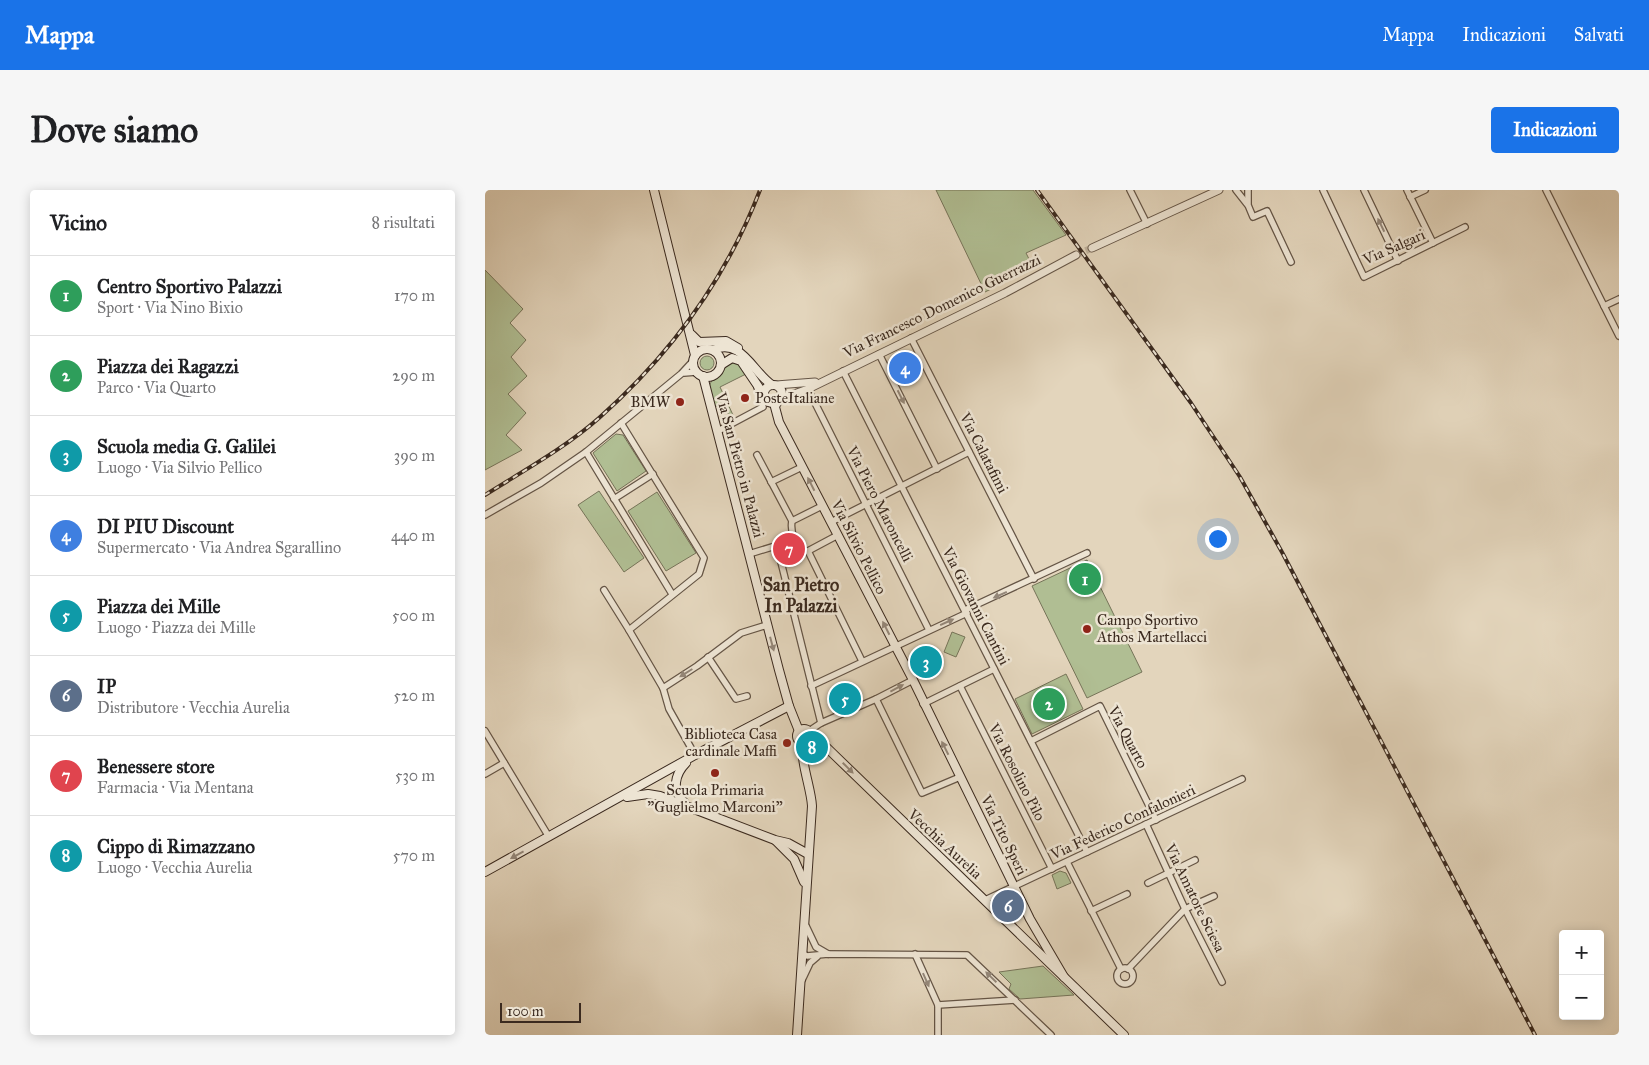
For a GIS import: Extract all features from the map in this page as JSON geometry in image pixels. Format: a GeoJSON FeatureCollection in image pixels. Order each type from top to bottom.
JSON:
{"type":"FeatureCollection","features":[{"type":"Feature","properties":{"kind":"main road"},"geometry":{"type":"LineString","coordinates":[[654,190],[691,333],[694,358],[700,374],[717,373],[721,365],[732,358],[738,359],[757,382],[769,402],[779,401],[782,392],[759,375],[746,356],[730,342],[699,342],[691,333]]}},
{"type":"Feature","properties":{"kind":"main road"},"geometry":{"type":"LineString","coordinates":[[694,358],[701,350],[713,350],[722,347],[732,348],[746,356]]}},
{"type":"Feature","properties":{"kind":"main road"},"geometry":{"type":"LineString","coordinates":[[713,350],[720,356],[721,365]]}},
{"type":"Feature","properties":{"kind":"main road","name":"Via San Pietro in Palazzi"},"geometry":{"type":"LineString","coordinates":[[700,374],[718,431],[789,706]]}},
{"type":"Feature","properties":{"kind":"main road"},"geometry":{"type":"LineString","coordinates":[[764,395],[765,389],[774,385]]}},
{"type":"Feature","properties":{"kind":"main road","name":"Via Silvio Pellico"},"geometry":{"type":"LineString","coordinates":[[779,401],[775,407],[779,422],[913,680],[923,704]]}},
{"type":"Feature","properties":{"kind":"main road","name":"Via Tito Speri"},"geometry":{"type":"LineString","coordinates":[[923,704],[1014,887],[1064,977]]}},
{"type":"Feature","properties":{"kind":"main road"},"geometry":{"type":"LineString","coordinates":[[485,872],[622,798],[695,755],[789,706],[799,730],[797,738],[807,738],[801,751],[811,794],[797,1035]]}},
{"type":"Feature","properties":{"kind":"main road","name":"Vecchia Aurelia"},"geometry":{"type":"LineString","coordinates":[[799,730],[804,729],[807,738],[824,745],[985,900],[1027,944],[1124,1035]]}},
{"type":"Feature","properties":{"kind":"main road"},"geometry":{"type":"LineString","coordinates":[[690,806],[677,795],[676,780],[684,764],[695,755]]}},
{"type":"Feature","properties":{"kind":"main road"},"geometry":{"type":"LineString","coordinates":[[622,798],[648,794],[690,806],[775,840],[788,843],[808,855]]}},
{"type":"Feature","properties":{"kind":"main road"},"geometry":{"type":"LineString","coordinates":[[775,840],[788,852],[802,872],[806,889]]}},
{"type":"Feature","properties":{"kind":"main road"},"geometry":{"type":"LineString","coordinates":[[788,852],[808,855]]}},
{"type":"Feature","properties":{"kind":"main road"},"geometry":{"type":"LineString","coordinates":[[1027,944],[1038,942],[1039,934]]}},
{"type":"Feature","properties":{"kind":"street"},"geometry":{"type":"LineString","coordinates":[[1130,190],[1147,224]]}},
{"type":"Feature","properties":{"kind":"street"},"geometry":{"type":"LineString","coordinates":[[1092,248],[1219,190]]}},
{"type":"Feature","properties":{"kind":"street"},"geometry":{"type":"LineString","coordinates":[[1236,190],[1248,205],[1253,217],[1267,211],[1291,262]]}},
{"type":"Feature","properties":{"kind":"street"},"geometry":{"type":"LineString","coordinates":[[1247,190],[1248,205]]}},
{"type":"Feature","properties":{"kind":"street","name":"Via Salgari"},"geometry":{"type":"LineString","coordinates":[[1323,190],[1364,277],[1465,227]]}},
{"type":"Feature","properties":{"kind":"street"},"geometry":{"type":"LineString","coordinates":[[1364,190],[1398,261]]}},
{"type":"Feature","properties":{"kind":"street"},"geometry":{"type":"LineString","coordinates":[[1407,190],[1433,243]]}},
{"type":"Feature","properties":{"kind":"street"},"geometry":{"type":"LineString","coordinates":[[1410,197],[1425,190]]}},
{"type":"Feature","properties":{"kind":"street"},"geometry":{"type":"LineString","coordinates":[[1546,190],[1619,336]]}},
{"type":"Feature","properties":{"kind":"street","name":"Via Francesco Domenico Guerrazzi"},"geometry":{"type":"LineString","coordinates":[[779,401],[808,389],[820,381],[1005,293],[1076,255]]}},
{"type":"Feature","properties":{"kind":"street"},"geometry":{"type":"LineString","coordinates":[[1604,306],[1619,299]]}},
{"type":"Feature","properties":{"kind":"street","name":"Via Calatafimi"},"geometry":{"type":"LineString","coordinates":[[911,338],[1034,579]]}},
{"type":"Feature","properties":{"kind":"street"},"geometry":{"type":"LineString","coordinates":[[879,354],[937,469]]}},
{"type":"Feature","properties":{"kind":"street"},"geometry":{"type":"LineString","coordinates":[[485,515],[541,483],[586,452],[681,374],[694,358]]}},
{"type":"Feature","properties":{"kind":"street","name":"Via Giovanni Cantini"},"geometry":{"type":"LineString","coordinates":[[843,371],[1087,852]]}},
{"type":"Feature","properties":{"kind":"street"},"geometry":{"type":"LineString","coordinates":[[681,374],[700,374]]}},
{"type":"Feature","properties":{"kind":"street","name":"Via Francesco Domenico Guerrazzi"},"geometry":{"type":"LineString","coordinates":[[774,385],[784,386],[820,381]]}},
{"type":"Feature","properties":{"kind":"street"},"geometry":{"type":"LineString","coordinates":[[718,431],[763,407],[757,382]]}},
{"type":"Feature","properties":{"kind":"street","name":"Via Piero Maroncelli"},"geometry":{"type":"LineString","coordinates":[[808,389],[929,630]]}},
{"type":"Feature","properties":{"kind":"street"},"geometry":{"type":"LineString","coordinates":[[621,423],[704,558],[699,574],[629,630]]}},
{"type":"Feature","properties":{"kind":"street"},"geometry":{"type":"LineString","coordinates":[[586,452],[673,594]]}},
{"type":"Feature","properties":{"kind":"street"},"geometry":{"type":"LineString","coordinates":[[831,522],[969,452]]}},
{"type":"Feature","properties":{"kind":"street"},"geometry":{"type":"LineString","coordinates":[[757,456],[792,521],[791,526],[800,550],[808,551],[838,535]]}},
{"type":"Feature","properties":{"kind":"street"},"geometry":{"type":"LineString","coordinates":[[771,482],[802,467]]}},
{"type":"Feature","properties":{"kind":"street"},"geometry":{"type":"LineString","coordinates":[[614,498],[653,474]]}},
{"type":"Feature","properties":{"kind":"street"},"geometry":{"type":"LineString","coordinates":[[792,521],[822,506]]}},
{"type":"Feature","properties":{"kind":"street"},"geometry":{"type":"LineString","coordinates":[[749,554],[795,540]]}},
{"type":"Feature","properties":{"kind":"street"},"geometry":{"type":"LineString","coordinates":[[777,546],[821,723]]}},
{"type":"Feature","properties":{"kind":"street"},"geometry":{"type":"LineString","coordinates":[[808,551],[862,661]]}},
{"type":"Feature","properties":{"kind":"street"},"geometry":{"type":"LineString","coordinates":[[811,686],[1087,553]]}},
{"type":"Feature","properties":{"kind":"street"},"geometry":{"type":"LineString","coordinates":[[604,590],[663,688],[669,709],[695,755]]}},
{"type":"Feature","properties":{"kind":"street"},"geometry":{"type":"LineString","coordinates":[[663,688],[741,633],[767,625]]}},
{"type":"Feature","properties":{"kind":"street"},"geometry":{"type":"LineString","coordinates":[[708,657],[735,699],[747,696]]}},
{"type":"Feature","properties":{"kind":"street"},"geometry":{"type":"LineString","coordinates":[[923,704],[994,669]]}},
{"type":"Feature","properties":{"kind":"street"},"geometry":{"type":"LineString","coordinates":[[807,738],[821,723],[876,700],[913,680]]}},
{"type":"Feature","properties":{"kind":"street","name":"Via Rosolino Pilo"},"geometry":{"type":"LineString","coordinates":[[960,686],[1052,870]]}},
{"type":"Feature","properties":{"kind":"street"},"geometry":{"type":"LineString","coordinates":[[876,700],[922,793],[960,777]]}},
{"type":"Feature","properties":{"kind":"street","name":"Via Quarto"},"geometry":{"type":"LineString","coordinates":[[1031,741],[1100,706],[1156,820]]}},
{"type":"Feature","properties":{"kind":"street"},"geometry":{"type":"LineString","coordinates":[[485,731],[549,838]]}},
{"type":"Feature","properties":{"kind":"street"},"geometry":{"type":"LineString","coordinates":[[485,774],[504,763]]}},
{"type":"Feature","properties":{"kind":"street","name":"Via Federico Confalonieri"},"geometry":{"type":"LineString","coordinates":[[985,900],[1242,779]]}},
{"type":"Feature","properties":{"kind":"street","name":"Via Amatore Sciesa"},"geometry":{"type":"LineString","coordinates":[[1146,824],[1185,909],[1222,982]]}},
{"type":"Feature","properties":{"kind":"street"},"geometry":{"type":"LineString","coordinates":[[1148,883],[1195,860]]}},
{"type":"Feature","properties":{"kind":"street"},"geometry":{"type":"LineString","coordinates":[[1067,862],[1121,969]]}},
{"type":"Feature","properties":{"kind":"street"},"geometry":{"type":"LineString","coordinates":[[1091,911],[1127,894]]}},
{"type":"Feature","properties":{"kind":"street"},"geometry":{"type":"LineString","coordinates":[[1128,969],[1133,978],[1125,984],[1120,983],[1117,973],[1121,969],[1128,969],[1185,909],[1214,896]]}},
{"type":"Feature","properties":{"kind":"street"},"geometry":{"type":"LineString","coordinates":[[804,920],[812,942],[820,953]]}},
{"type":"Feature","properties":{"kind":"street"},"geometry":{"type":"LineString","coordinates":[[802,953],[807,956],[820,953],[967,955],[1051,1035]]}},
{"type":"Feature","properties":{"kind":"street"},"geometry":{"type":"LineString","coordinates":[[800,987],[810,963],[820,953]]}},
{"type":"Feature","properties":{"kind":"street"},"geometry":{"type":"LineString","coordinates":[[915,954],[938,1005],[938,1035]]}},
{"type":"Feature","properties":{"kind":"street"},"geometry":{"type":"LineString","coordinates":[[938,1005],[1015,1000]]}},
{"type":"Feature","properties":{"kind":"green space"},"geometry":{"type":"Polygon","coordinates":[[[936,190],[1033,190],[1066,235],[1026,253],[1030,261],[995,279],[997,286],[985,292],[936,190]]]}},
{"type":"Feature","properties":{"kind":"green space"},"geometry":{"type":"Polygon","coordinates":[[[485,270],[523,309],[510,323],[526,340],[511,357],[527,376],[508,394],[526,413],[506,435],[522,450],[485,470],[485,270]]]}},
{"type":"Feature","properties":{"kind":"green space"},"geometry":{"type":"Polygon","coordinates":[[[704,356],[710,356],[714,363],[710,370],[704,370],[700,366],[700,360],[704,356]]]}},
{"type":"Feature","properties":{"kind":"green space"},"geometry":{"type":"Polygon","coordinates":[[[728,362],[739,362],[746,374],[720,387],[733,415],[718,408],[709,395],[711,382],[718,377],[728,362]]]}},
{"type":"Feature","properties":{"kind":"green space"},"geometry":{"type":"Polygon","coordinates":[[[616,434],[623,435],[646,471],[617,491],[593,453],[616,434]]]}},
{"type":"Feature","properties":{"kind":"green space"},"geometry":{"type":"Polygon","coordinates":[[[599,491],[644,558],[624,572],[578,505],[599,491]]]}},
{"type":"Feature","properties":{"kind":"green space"},"geometry":{"type":"Polygon","coordinates":[[[657,492],[696,553],[666,571],[628,511],[657,492]]]}},
{"type":"Feature","properties":{"kind":"green space","name":"Campo Sportivo Athos Martellacci"},"geometry":{"type":"Polygon","coordinates":[[[1087,560],[1142,672],[1087,698],[1032,586],[1087,560]]]}},
{"type":"Feature","properties":{"kind":"green space"},"geometry":{"type":"Polygon","coordinates":[[[952,632],[965,637],[956,657],[944,652],[952,632]]]}},
{"type":"Feature","properties":{"kind":"green space"},"geometry":{"type":"Polygon","coordinates":[[[1066,674],[1083,709],[1032,734],[1015,699],[1066,674]]]}},
{"type":"Feature","properties":{"kind":"green space"},"geometry":{"type":"Polygon","coordinates":[[[1060,871],[1066,873],[1071,883],[1057,889],[1052,875],[1060,871]]]}},
{"type":"Feature","properties":{"kind":"green space"},"geometry":{"type":"Polygon","coordinates":[[[1043,966],[1074,995],[1020,999],[1009,989],[1011,984],[999,972],[1043,966]]]}},
{"type":"Feature","properties":{"kind":"tunnel"},"geometry":{"type":"LineString","coordinates":[[1076,255],[1092,248]]}},
{"type":"Feature","properties":{"kind":"railway"},"geometry":{"type":"LineString","coordinates":[[485,495],[543,459],[586,429],[625,394],[649,368],[672,342],[713,285],[746,223],[760,190]]}},
{"type":"Feature","properties":{"kind":"railway"},"geometry":{"type":"LineString","coordinates":[[1037,190],[1191,403],[1240,477],[1283,554],[1535,1035]]}},
{"type":"Feature","properties":{"kind":"place","name":"DI PIU Discount"},"geometry":{"type":"Point","coordinates":[905,368]}},
{"type":"Feature","properties":{"kind":"place","name":"PosteItaliane"},"geometry":{"type":"Point","coordinates":[745,398]}},
{"type":"Feature","properties":{"kind":"place","name":"BMW"},"geometry":{"type":"Point","coordinates":[680,402]}},
{"type":"Feature","properties":{"kind":"place","name":"Benessere store"},"geometry":{"type":"Point","coordinates":[789,549]}},
{"type":"Feature","properties":{"kind":"place","name":"Centro Sportivo Palazzi"},"geometry":{"type":"Point","coordinates":[1085,579]}},
{"type":"Feature","properties":{"kind":"place","name":"Campo Sportivo Athos Martellacci"},"geometry":{"type":"Point","coordinates":[1087,629]}},
{"type":"Feature","properties":{"kind":"place","name":"Scuola media G. Galilei"},"geometry":{"type":"Point","coordinates":[926,662]}},
{"type":"Feature","properties":{"kind":"place","name":"Piazza dei Mille"},"geometry":{"type":"Point","coordinates":[845,699]}},
{"type":"Feature","properties":{"kind":"place","name":"Piazza dei Ragazzi"},"geometry":{"type":"Point","coordinates":[1049,704]}},
{"type":"Feature","properties":{"kind":"place","name":"Biblioteca Casa cardinale Maffi"},"geometry":{"type":"Point","coordinates":[787,743]}},
{"type":"Feature","properties":{"kind":"place","name":"Cippo di Rimazzano"},"geometry":{"type":"Point","coordinates":[812,747]}},
{"type":"Feature","properties":{"kind":"place","name":"Scuola Primaria \"Guglielmo Marconi\""},"geometry":{"type":"Point","coordinates":[715,773]}},
{"type":"Feature","properties":{"kind":"place","name":"IP"},"geometry":{"type":"Point","coordinates":[1008,906]}},
{"type":"Feature","properties":{"kind":"district","name":"San Pietro In Palazzi"},"geometry":{"type":"Point","coordinates":[801,595]}}]}
